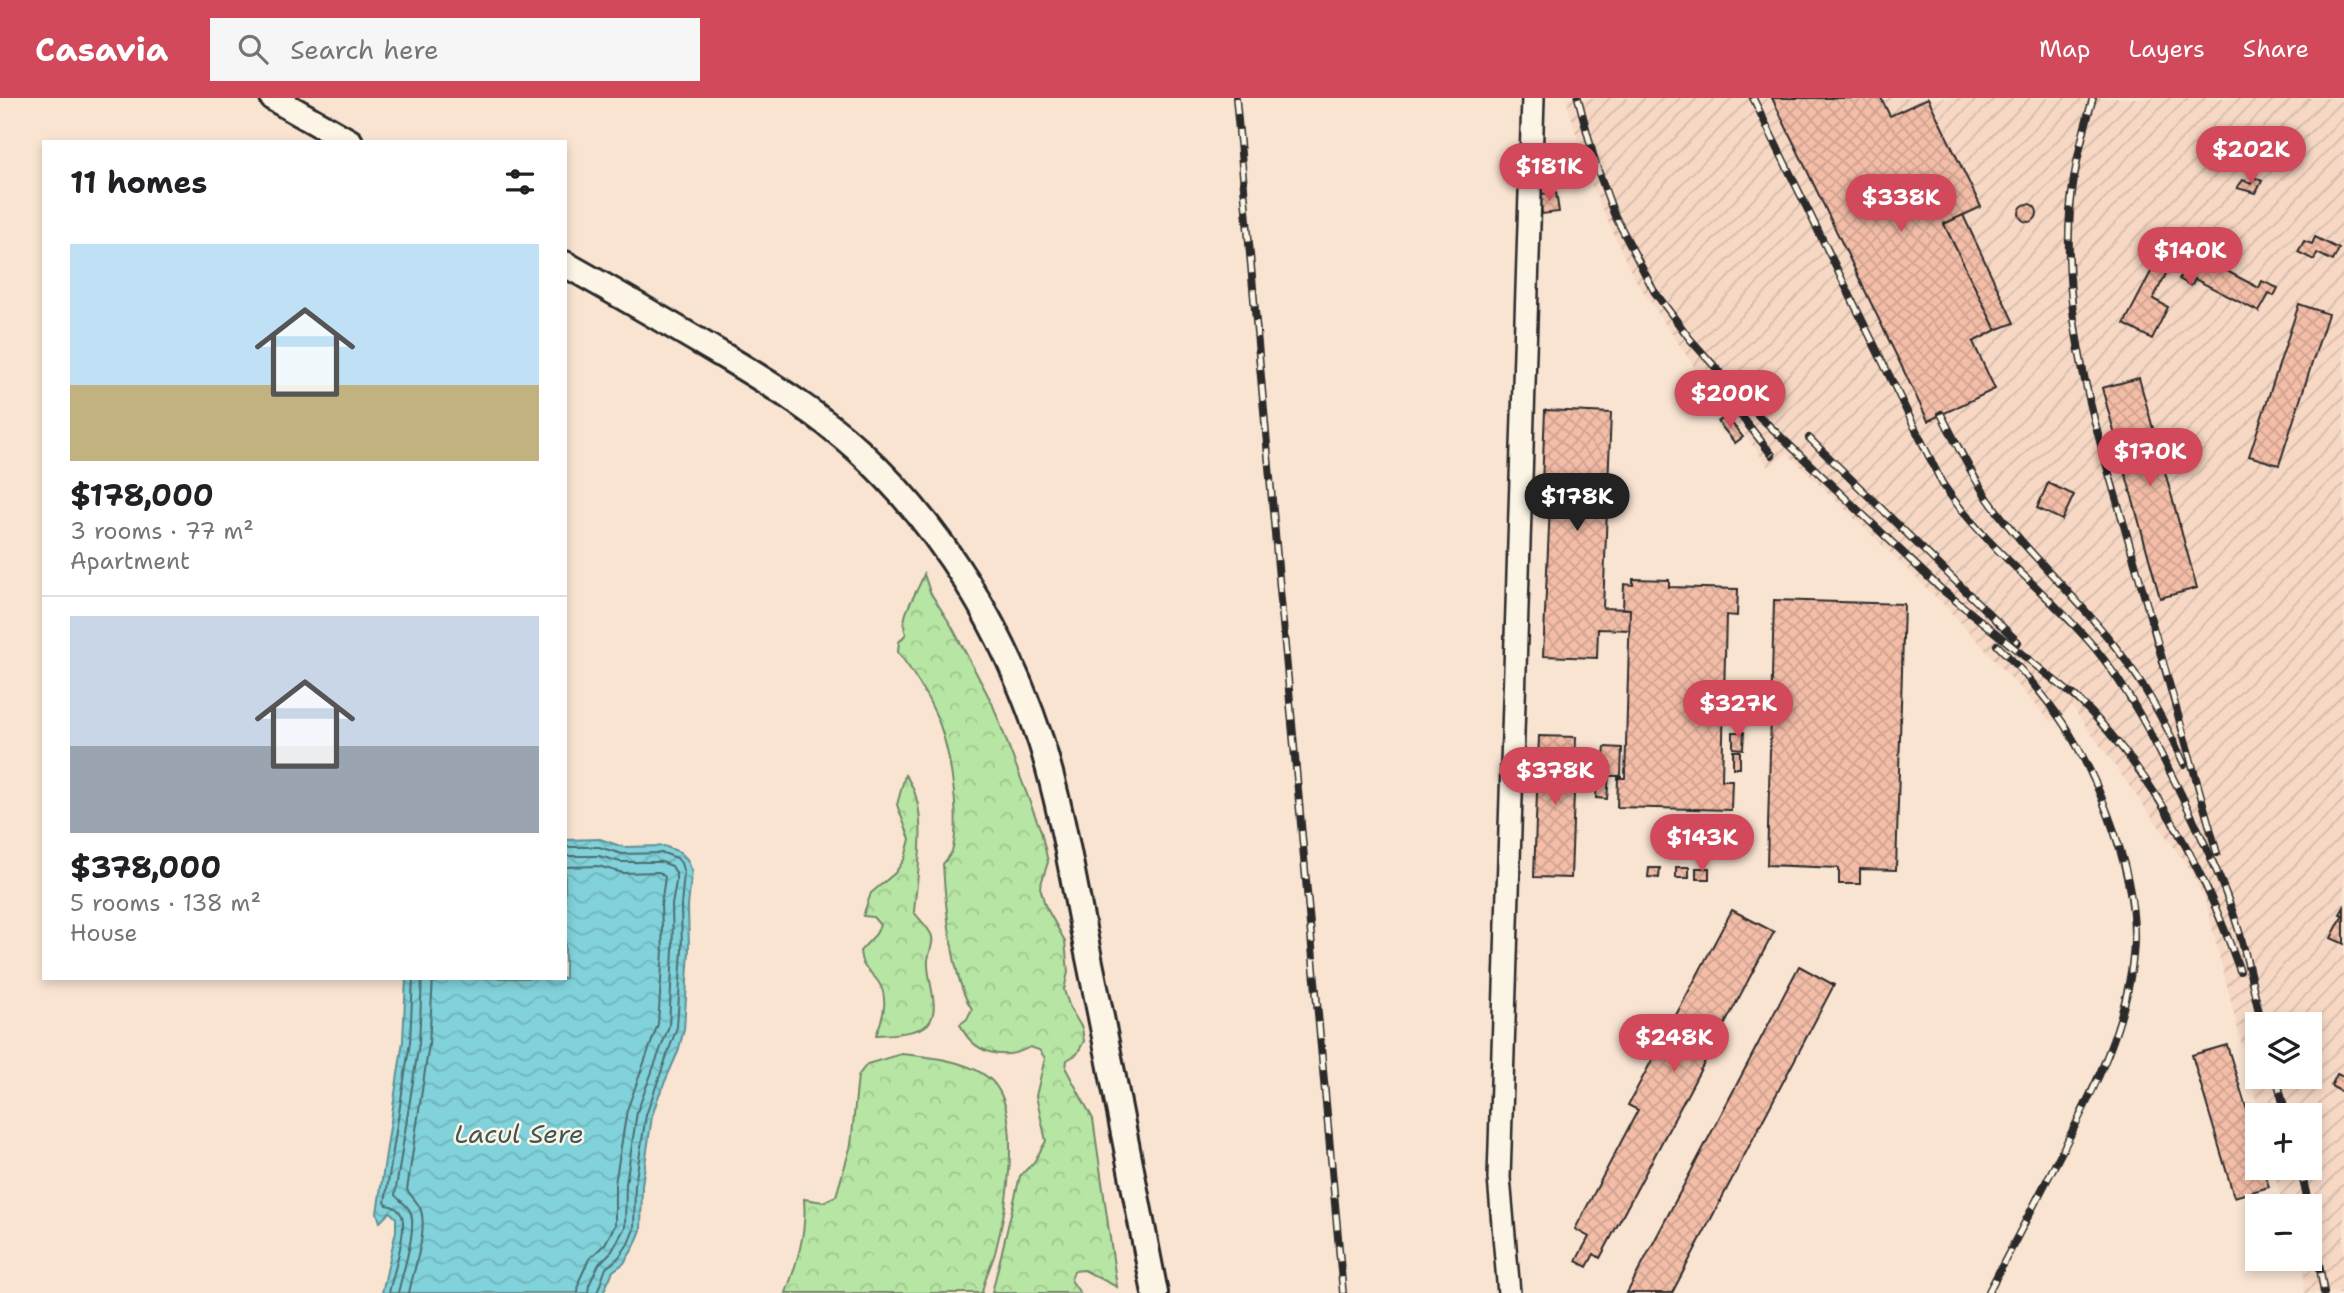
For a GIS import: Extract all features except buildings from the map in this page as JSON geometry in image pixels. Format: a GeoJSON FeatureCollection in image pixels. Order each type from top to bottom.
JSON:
{"type":"FeatureCollection","features":[{"type":"Feature","properties":{"kind":"main road"},"geometry":{"type":"LineString","coordinates":[[273,98],[346,140]]}},
{"type":"Feature","properties":{"kind":"main road"},"geometry":{"type":"LineString","coordinates":[[567,265],[757,376],[817,417],[856,448],[919,514],[948,552],[976,597],[1023,692],[1057,799],[1110,1055],[1155,1293]]}},
{"type":"Feature","properties":{"kind":"street"},"geometry":{"type":"LineString","coordinates":[[1509,1293],[1502,1234],[1500,1164],[1533,98]]}},
{"type":"Feature","properties":{"kind":"shaded area"},"geometry":{"type":"Polygon","coordinates":[[[1566,98],[2344,98],[2344,1293],[2305,1293],[2304,1271],[2322,1271],[2322,1194],[2280,1194],[2276,1180],[2322,1180],[2322,1103],[2257,1103],[2253,1089],[2322,1089],[2322,1012],[2245,1012],[2245,1056],[2205,900],[2189,868],[2072,707],[2051,722],[1947,608],[1787,453],[1769,467],[1695,368],[1633,276],[1589,180],[1566,98]]]}},
{"type":"Feature","properties":{"kind":"green space"},"geometry":{"type":"Polygon","coordinates":[[[924,574],[930,592],[951,625],[992,703],[1041,831],[1048,862],[1040,887],[1045,905],[1065,941],[1068,972],[1064,990],[1070,1008],[1082,1028],[1084,1041],[1077,1054],[1067,1060],[1066,1069],[1093,1119],[1117,1287],[1084,1270],[1074,1271],[1071,1280],[1080,1293],[992,1293],[1020,1176],[1034,1162],[1046,1141],[1036,1096],[1045,1058],[1039,1050],[1030,1047],[1009,1054],[989,1052],[972,1042],[960,1024],[967,1019],[972,1009],[959,980],[951,940],[943,864],[952,851],[955,837],[953,781],[935,713],[898,652],[899,642],[906,634],[906,612],[924,574]]]}},
{"type":"Feature","properties":{"kind":"green space"},"geometry":{"type":"Polygon","coordinates":[[[905,775],[918,804],[920,841],[914,912],[932,937],[928,968],[934,1010],[928,1024],[918,1030],[876,1035],[883,1015],[883,993],[877,980],[864,965],[860,951],[876,934],[880,925],[873,917],[863,916],[871,893],[895,873],[905,858],[910,839],[897,805],[905,775]]]}},
{"type":"Feature","properties":{"kind":"green space"},"geometry":{"type":"Polygon","coordinates":[[[901,1054],[949,1061],[972,1068],[992,1081],[1002,1096],[1008,1116],[1010,1164],[1004,1213],[982,1293],[786,1293],[803,1236],[804,1199],[823,1202],[836,1196],[851,1145],[858,1076],[867,1064],[901,1054]]]}},
{"type":"Feature","properties":{"kind":"water","name":"Lacul Sere"},"geometry":{"type":"Polygon","coordinates":[[[600,839],[623,847],[664,846],[680,852],[687,859],[692,871],[688,906],[689,950],[684,1029],[678,1052],[652,1116],[642,1185],[641,1230],[624,1263],[613,1271],[603,1293],[382,1293],[396,1231],[396,1218],[390,1212],[380,1222],[377,1213],[403,1041],[406,980],[567,980],[567,840],[600,839]]]}},
{"type":"Feature","properties":{"kind":"railway"},"geometry":{"type":"LineString","coordinates":[[1236,98],[1343,1293]]}},
{"type":"Feature","properties":{"kind":"railway"},"geometry":{"type":"LineString","coordinates":[[1578,98],[1595,162],[1614,214],[1654,291],[1690,339],[1759,416],[1940,588],[2080,701]]}},
{"type":"Feature","properties":{"kind":"railway"},"geometry":{"type":"LineString","coordinates":[[1753,98],[1942,483],[1977,528],[2094,647],[2118,679],[2148,730],[2226,893],[2242,942],[2259,1012]]}},
{"type":"Feature","properties":{"kind":"railway"},"geometry":{"type":"LineString","coordinates":[[2093,98],[2078,154],[2070,212],[2069,257],[2078,346],[2098,434],[2217,853]]}},
{"type":"Feature","properties":{"kind":"railway"},"geometry":{"type":"LineString","coordinates":[[1712,379],[1772,455]]}},
{"type":"Feature","properties":{"kind":"railway"},"geometry":{"type":"LineString","coordinates":[[1941,414],[1988,499],[2019,538],[2102,630],[2137,676],[2184,764]]}},
{"type":"Feature","properties":{"kind":"railway"},"geometry":{"type":"LineString","coordinates":[[1809,438],[2018,642]]}},
{"type":"Feature","properties":{"kind":"railway"},"geometry":{"type":"LineString","coordinates":[[1988,1293],[2070,1136],[2108,1055],[2126,999],[2134,941],[2133,909],[2124,862],[2088,767],[2064,724],[2034,685],[1997,645]]}},
{"type":"Feature","properties":{"kind":"railway"},"geometry":{"type":"LineString","coordinates":[[2074,695],[2128,756],[2173,823],[2210,895],[2240,971]]}},
{"type":"Feature","properties":{"kind":"railway"},"geometry":{"type":"LineString","coordinates":[[2279,1089],[2283,1103]]}},
{"type":"Feature","properties":{"kind":"railway"},"geometry":{"type":"LineString","coordinates":[[2303,1180],[2306,1194]]}},
{"type":"Feature","properties":{"kind":"railway"},"geometry":{"type":"LineString","coordinates":[[2320,1271],[2324,1293]]}}]}
